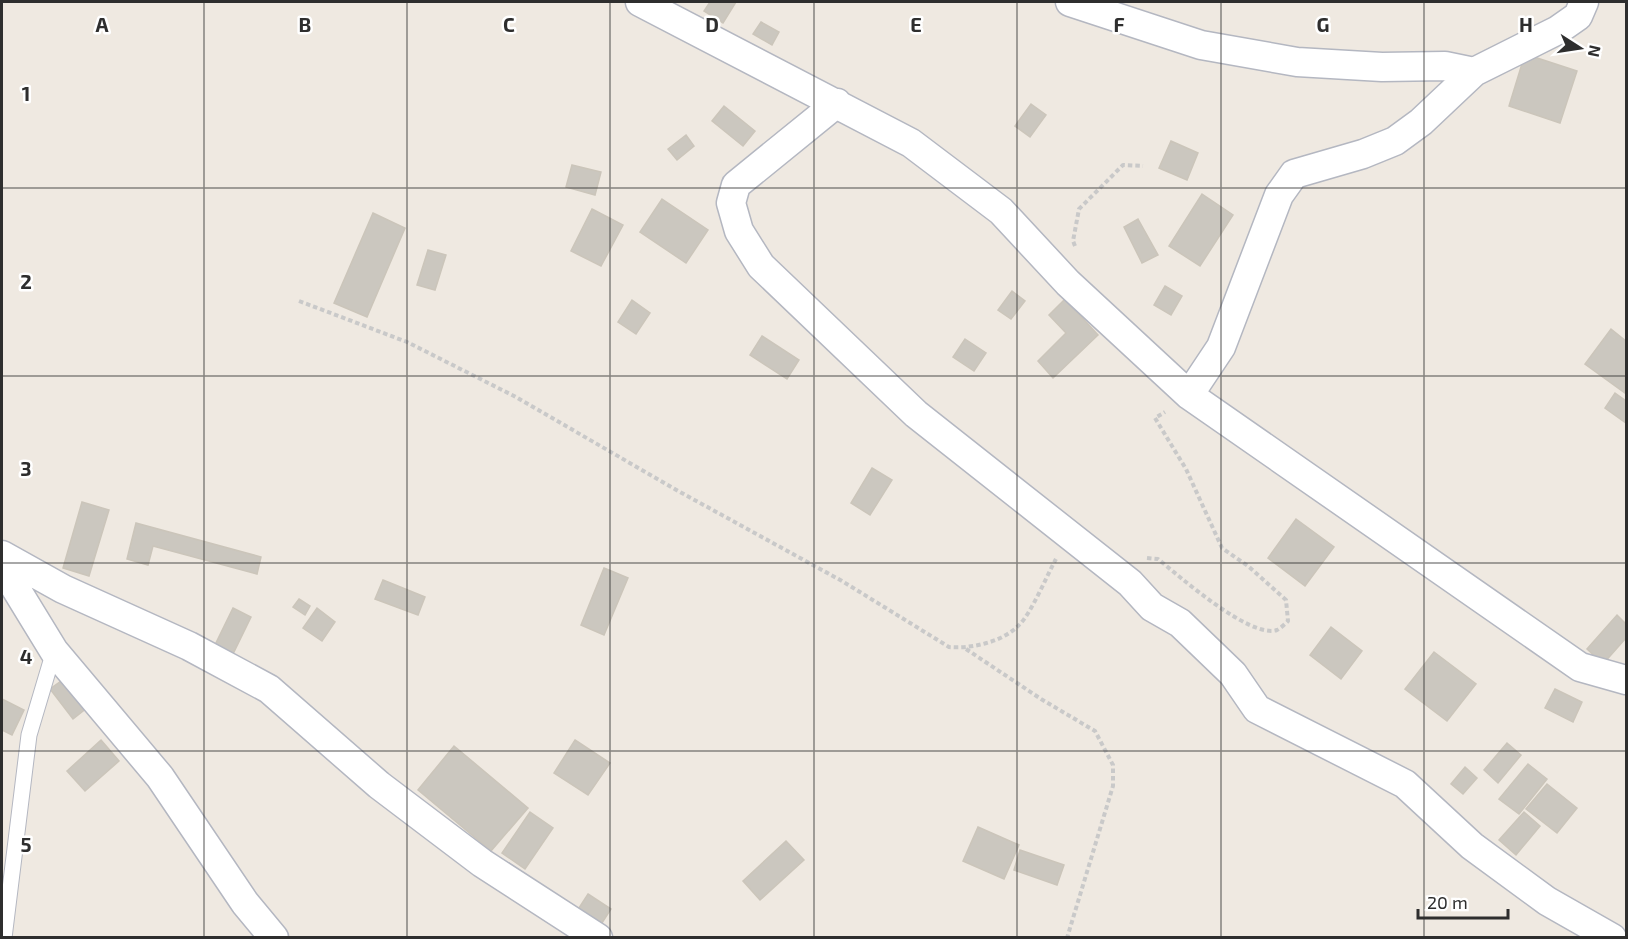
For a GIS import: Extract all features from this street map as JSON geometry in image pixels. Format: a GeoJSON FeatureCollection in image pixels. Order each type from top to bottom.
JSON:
{"type":"FeatureCollection","features":[{"type":"Feature","properties":{"kind":"street"},"geometry":{"type":"LineString","coordinates":[[640,2],[911,143],[1001,211],[1068,283],[1189,395],[1580,667],[1626,680]]}},
{"type":"Feature","properties":{"kind":"street"},"geometry":{"type":"LineString","coordinates":[[1070,2],[1201,45],[1297,62],[1382,67],[1446,66],[1474,72]]}},
{"type":"Feature","properties":{"kind":"street"},"geometry":{"type":"LineString","coordinates":[[1189,395],[1221,347],[1279,195],[1294,174],[1363,154],[1395,141],[1421,122],[1474,72],[1558,30],[1578,16],[1584,2]]}},
{"type":"Feature","properties":{"kind":"street"},"geometry":{"type":"LineString","coordinates":[[837,103],[736,185],[731,203],[740,231],[761,266],[916,414],[1130,583],[1152,607],[1180,623],[1233,674],[1257,710],[1405,784],[1472,846],[1547,901],[1612,938]]}},
{"type":"Feature","properties":{"kind":"street"},"geometry":{"type":"LineString","coordinates":[[2,555],[63,589],[189,646],[269,689],[379,785],[473,856],[598,938]]}},
{"type":"Feature","properties":{"kind":"street"},"geometry":{"type":"LineString","coordinates":[[2,566],[54,651],[160,777],[245,903],[274,938]]}},
{"type":"Feature","properties":{"kind":"lane"},"geometry":{"type":"LineString","coordinates":[[4,938],[29,735],[54,651]]}},
{"type":"Feature","properties":{"kind":"path"},"geometry":{"type":"LineString","coordinates":[[1068,283],[1085,270],[1073,241],[1078,209],[1123,165],[1143,166]]}},
{"type":"Feature","properties":{"kind":"path"},"geometry":{"type":"LineString","coordinates":[[299,301],[407,342],[514,396],[680,492],[842,581],[949,647],[965,649],[1000,638],[1020,625],[1069,535]]}},
{"type":"Feature","properties":{"kind":"path"},"geometry":{"type":"LineString","coordinates":[[1130,583],[1136,558],[1158,559],[1215,605],[1244,621],[1272,630],[1279,629],[1288,621],[1286,600],[1248,566],[1222,548],[1186,469],[1155,418],[1189,395]]}},
{"type":"Feature","properties":{"kind":"path"},"geometry":{"type":"LineString","coordinates":[[965,649],[1095,731],[1113,765],[1113,786],[1066,938]]}},
{"type":"Feature","properties":{"kind":"building"},"geometry":{"type":"Polygon","coordinates":[[[710,2],[736,2],[723,23],[704,11],[710,2]]]}},
{"type":"Feature","properties":{"kind":"building"},"geometry":{"type":"Polygon","coordinates":[[[761,22],[779,32],[772,45],[753,34],[761,22]]]}},
{"type":"Feature","properties":{"kind":"building"},"geometry":{"type":"Polygon","coordinates":[[[1525,54],[1577,71],[1560,123],[1509,106],[1525,54]]]}},
{"type":"Feature","properties":{"kind":"building"},"geometry":{"type":"Polygon","coordinates":[[[1031,104],[1046,115],[1030,137],[1015,126],[1031,104]]]}},
{"type":"Feature","properties":{"kind":"building"},"geometry":{"type":"Polygon","coordinates":[[[724,106],[755,131],[743,146],[712,121],[724,106]]]}},
{"type":"Feature","properties":{"kind":"building"},"geometry":{"type":"Polygon","coordinates":[[[686,135],[694,146],[677,160],[668,149],[686,135]]]}},
{"type":"Feature","properties":{"kind":"building"},"geometry":{"type":"Polygon","coordinates":[[[1171,141],[1198,153],[1187,180],[1159,168],[1171,141]]]}},
{"type":"Feature","properties":{"kind":"building"},"geometry":{"type":"Polygon","coordinates":[[[572,165],[601,172],[595,195],[566,187],[572,165]]]}},
{"type":"Feature","properties":{"kind":"building"},"geometry":{"type":"Polygon","coordinates":[[[1202,194],[1233,215],[1200,266],[1169,246],[1202,194]]]}},
{"type":"Feature","properties":{"kind":"building"},"geometry":{"type":"Polygon","coordinates":[[[662,199],[708,230],[686,263],[640,232],[662,199]]]}},
{"type":"Feature","properties":{"kind":"building"},"geometry":{"type":"Polygon","coordinates":[[[592,209],[623,225],[601,266],[571,251],[592,209]]]}},
{"type":"Feature","properties":{"kind":"building"},"geometry":{"type":"Polygon","coordinates":[[[373,213],[405,228],[367,317],[334,303],[373,213]]]}},
{"type":"Feature","properties":{"kind":"building"},"geometry":{"type":"Polygon","coordinates":[[[1138,219],[1158,255],[1142,263],[1124,227],[1138,219]]]}},
{"type":"Feature","properties":{"kind":"building"},"geometry":{"type":"Polygon","coordinates":[[[428,250],[446,255],[435,290],[417,285],[428,250]]]}},
{"type":"Feature","properties":{"kind":"building"},"geometry":{"type":"Polygon","coordinates":[[[1165,286],[1182,296],[1171,315],[1154,305],[1165,286]]]}},
{"type":"Feature","properties":{"kind":"building"},"geometry":{"type":"Polygon","coordinates":[[[1012,291],[1025,301],[1011,319],[998,310],[1012,291]]]}},
{"type":"Feature","properties":{"kind":"building"},"geometry":{"type":"Polygon","coordinates":[[[1065,299],[1098,335],[1053,378],[1038,361],[1066,333],[1049,315],[1065,299]]]}},
{"type":"Feature","properties":{"kind":"building"},"geometry":{"type":"Polygon","coordinates":[[[632,300],[650,313],[636,334],[618,322],[632,300]]]}},
{"type":"Feature","properties":{"kind":"building"},"geometry":{"type":"Polygon","coordinates":[[[1611,329],[1626,341],[1625,393],[1585,364],[1611,329]]]}},
{"type":"Feature","properties":{"kind":"building"},"geometry":{"type":"Polygon","coordinates":[[[762,336],[799,360],[787,379],[750,355],[762,336]]]}},
{"type":"Feature","properties":{"kind":"building"},"geometry":{"type":"Polygon","coordinates":[[[965,339],[986,353],[974,371],[953,357],[965,339]]]}},
{"type":"Feature","properties":{"kind":"building"},"geometry":{"type":"Polygon","coordinates":[[[1615,393],[1626,401],[1626,423],[1605,408],[1615,393]]]}},
{"type":"Feature","properties":{"kind":"building"},"geometry":{"type":"Polygon","coordinates":[[[872,468],[892,480],[870,515],[851,503],[872,468]]]}},
{"type":"Feature","properties":{"kind":"building"},"geometry":{"type":"Polygon","coordinates":[[[82,502],[109,510],[89,576],[63,568],[82,502]]]}},
{"type":"Feature","properties":{"kind":"building"},"geometry":{"type":"Polygon","coordinates":[[[1296,519],[1334,547],[1305,586],[1268,558],[1296,519]]]}},
{"type":"Feature","properties":{"kind":"building"},"geometry":{"type":"Polygon","coordinates":[[[136,523],[261,557],[257,574],[153,546],[148,565],[127,559],[136,523]]]}},
{"type":"Feature","properties":{"kind":"building"},"geometry":{"type":"Polygon","coordinates":[[[604,568],[628,578],[604,635],[581,625],[604,568]]]}},
{"type":"Feature","properties":{"kind":"building"},"geometry":{"type":"Polygon","coordinates":[[[383,580],[425,597],[418,615],[375,599],[383,580]]]}},
{"type":"Feature","properties":{"kind":"building"},"geometry":{"type":"Polygon","coordinates":[[[299,599],[310,606],[305,615],[293,607],[299,599]]]}},
{"type":"Feature","properties":{"kind":"building"},"geometry":{"type":"Polygon","coordinates":[[[233,608],[251,617],[232,656],[214,647],[233,608]]]}},
{"type":"Feature","properties":{"kind":"building"},"geometry":{"type":"Polygon","coordinates":[[[317,608],[335,622],[322,641],[303,628],[317,608]]]}},
{"type":"Feature","properties":{"kind":"building"},"geometry":{"type":"Polygon","coordinates":[[[1617,615],[1626,624],[1626,638],[1603,664],[1587,649],[1617,615]]]}},
{"type":"Feature","properties":{"kind":"building"},"geometry":{"type":"Polygon","coordinates":[[[1331,627],[1362,651],[1341,679],[1310,655],[1331,627]]]}},
{"type":"Feature","properties":{"kind":"building"},"geometry":{"type":"Polygon","coordinates":[[[1434,652],[1476,684],[1447,721],[1405,689],[1434,652]]]}},
{"type":"Feature","properties":{"kind":"building"},"geometry":{"type":"Polygon","coordinates":[[[64,679],[87,708],[73,719],[50,689],[64,679]]]}},
{"type":"Feature","properties":{"kind":"building"},"geometry":{"type":"Polygon","coordinates":[[[1555,689],[1582,702],[1573,722],[1545,708],[1555,689]]]}},
{"type":"Feature","properties":{"kind":"building"},"geometry":{"type":"Polygon","coordinates":[[[2,699],[24,710],[12,735],[2,730],[2,699]]]}},
{"type":"Feature","properties":{"kind":"building"},"geometry":{"type":"Polygon","coordinates":[[[101,740],[119,761],[85,791],[67,771],[101,740]]]}},
{"type":"Feature","properties":{"kind":"building"},"geometry":{"type":"Polygon","coordinates":[[[575,740],[610,763],[588,795],[554,773],[575,740]]]}},
{"type":"Feature","properties":{"kind":"building"},"geometry":{"type":"Polygon","coordinates":[[[1507,743],[1521,755],[1498,783],[1484,770],[1507,743]]]}},
{"type":"Feature","properties":{"kind":"building"},"geometry":{"type":"Polygon","coordinates":[[[454,746],[528,808],[491,851],[418,790],[454,746]]]}},
{"type":"Feature","properties":{"kind":"building"},"geometry":{"type":"Polygon","coordinates":[[[1528,764],[1547,779],[1519,814],[1499,799],[1528,764]]]}},
{"type":"Feature","properties":{"kind":"building"},"geometry":{"type":"Polygon","coordinates":[[[1465,767],[1477,778],[1463,794],[1451,784],[1465,767]]]}},
{"type":"Feature","properties":{"kind":"building"},"geometry":{"type":"Polygon","coordinates":[[[1547,784],[1577,808],[1557,833],[1526,809],[1547,784]]]}},
{"type":"Feature","properties":{"kind":"building"},"geometry":{"type":"Polygon","coordinates":[[[530,812],[553,828],[525,869],[502,853],[530,812]]]}},
{"type":"Feature","properties":{"kind":"building"},"geometry":{"type":"Polygon","coordinates":[[[1524,812],[1540,826],[1516,855],[1499,840],[1524,812]]]}},
{"type":"Feature","properties":{"kind":"building"},"geometry":{"type":"Polygon","coordinates":[[[978,827],[1019,845],[1004,879],[963,861],[978,827]]]}},
{"type":"Feature","properties":{"kind":"building"},"geometry":{"type":"Polygon","coordinates":[[[786,841],[804,860],[760,900],[743,881],[786,841]]]}},
{"type":"Feature","properties":{"kind":"building"},"geometry":{"type":"Polygon","coordinates":[[[1020,850],[1064,865],[1057,885],[1014,870],[1020,850]]]}},
{"type":"Feature","properties":{"kind":"building"},"geometry":{"type":"Polygon","coordinates":[[[588,894],[611,909],[600,926],[577,911],[588,894]]]}}]}
